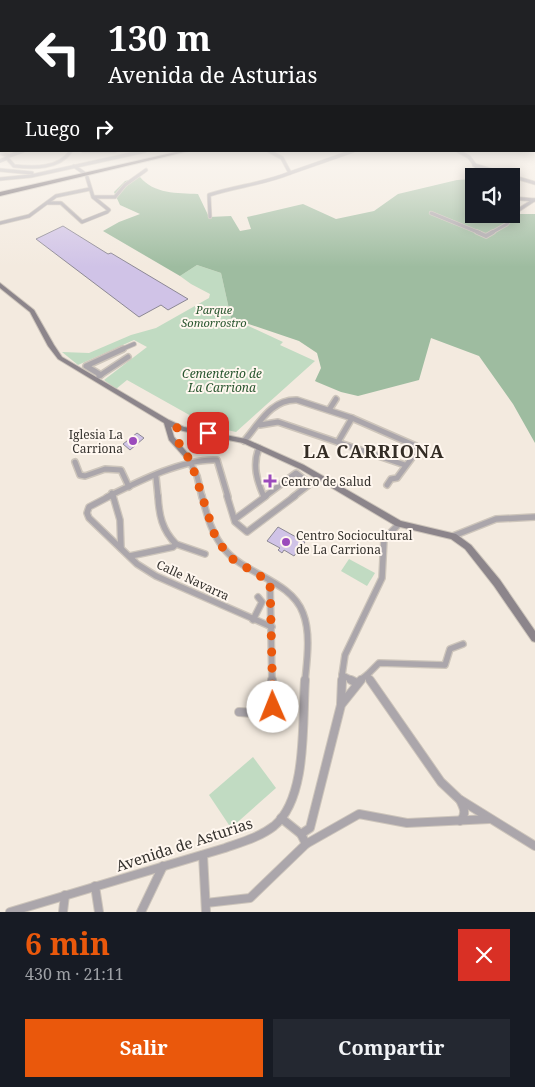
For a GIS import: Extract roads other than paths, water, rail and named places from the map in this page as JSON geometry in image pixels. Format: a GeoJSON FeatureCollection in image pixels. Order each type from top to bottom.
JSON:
{"type":"FeatureCollection","features":[{"type":"Feature","properties":{"kind":"highway"},"geometry":{"type":"LineString","coordinates":[[0,189],[40,183]]}},
{"type":"Feature","properties":{"kind":"highway"},"geometry":{"type":"LineString","coordinates":[[0,194],[50,183]]}},
{"type":"Feature","properties":{"kind":"main road"},"geometry":{"type":"LineString","coordinates":[[0,285],[32,310],[50,346],[69,365],[167,422],[177,427],[244,441],[399,524],[453,536],[468,547],[497,583],[535,638]]}},
{"type":"Feature","properties":{"kind":"main road","name":"Avenida de Asturias"},"geometry":{"type":"LineString","coordinates":[[167,422],[171,438],[189,459]]}},
{"type":"Feature","properties":{"kind":"main road","name":"Avenida de Asturias"},"geometry":{"type":"LineString","coordinates":[[177,427],[177,440],[189,459]]}},
{"type":"Feature","properties":{"kind":"street"},"geometry":{"type":"LineString","coordinates":[[48,203],[61,203],[82,222],[107,212],[109,210],[106,206],[94,197],[88,183]]}},
{"type":"Feature","properties":{"kind":"street"},"geometry":{"type":"LineString","coordinates":[[94,197],[115,196],[130,183]]}},
{"type":"Feature","properties":{"kind":"street"},"geometry":{"type":"LineString","coordinates":[[210,217],[209,195],[266,183]]}},
{"type":"Feature","properties":{"kind":"street"},"geometry":{"type":"LineString","coordinates":[[0,223],[24,218],[56,196],[90,189]]}},
{"type":"Feature","properties":{"kind":"street"},"geometry":{"type":"LineString","coordinates":[[520,199],[535,200]]}},
{"type":"Feature","properties":{"kind":"street"},"geometry":{"type":"LineString","coordinates":[[432,213],[486,236],[507,224],[517,211],[535,200]]}},
{"type":"Feature","properties":{"kind":"street"},"geometry":{"type":"LineString","coordinates":[[101,375],[86,366],[134,344]]}},
{"type":"Feature","properties":{"kind":"street"},"geometry":{"type":"LineString","coordinates":[[94,379],[128,357]]}},
{"type":"Feature","properties":{"kind":"street"},"geometry":{"type":"LineString","coordinates":[[244,441],[276,404],[289,397],[352,418],[395,435],[416,446],[417,451],[397,478],[391,479],[387,485]]}},
{"type":"Feature","properties":{"kind":"street"},"geometry":{"type":"LineString","coordinates":[[329,410],[336,399]]}},
{"type":"Feature","properties":{"kind":"street"},"geometry":{"type":"LineString","coordinates":[[338,442],[352,418]]}},
{"type":"Feature","properties":{"kind":"street"},"geometry":{"type":"LineString","coordinates":[[257,426],[278,422],[405,466]]}},
{"type":"Feature","properties":{"kind":"street"},"geometry":{"type":"LineString","coordinates":[[260,448],[257,452],[256,477],[264,497]]}},
{"type":"Feature","properties":{"kind":"street"},"geometry":{"type":"LineString","coordinates":[[121,548],[120,520],[112,493],[156,477],[189,459],[212,458],[217,460],[235,522],[245,532],[250,531],[310,484],[299,470],[235,518]]}},
{"type":"Feature","properties":{"kind":"street","name":"Avenida de Asturias"},"geometry":{"type":"LineString","coordinates":[[10,912],[204,855],[256,836],[274,826],[282,818],[294,791],[299,762],[307,652],[306,628],[301,607],[292,597],[231,558],[216,539],[189,459]]}},
{"type":"Feature","properties":{"kind":"street"},"geometry":{"type":"LineString","coordinates":[[75,462],[80,475],[85,476],[105,469],[121,470],[128,487]]}},
{"type":"Feature","properties":{"kind":"street"},"geometry":{"type":"LineString","coordinates":[[156,477],[161,524],[170,539],[176,544],[205,554]]}},
{"type":"Feature","properties":{"kind":"street","name":"Calle Navarra"},"geometry":{"type":"LineString","coordinates":[[112,493],[89,507],[89,518],[130,556],[156,576],[272,627]]}},
{"type":"Feature","properties":{"kind":"street"},"geometry":{"type":"LineString","coordinates":[[453,536],[496,519],[535,517]]}},
{"type":"Feature","properties":{"kind":"street"},"geometry":{"type":"LineString","coordinates":[[301,834],[310,828],[342,705],[342,675],[346,655],[382,578],[384,538],[399,524]]}},
{"type":"Feature","properties":{"kind":"street"},"geometry":{"type":"LineString","coordinates":[[130,556],[172,547],[176,544]]}},
{"type":"Feature","properties":{"kind":"street"},"geometry":{"type":"LineString","coordinates":[[239,712],[269,714],[273,707],[270,582]]}},
{"type":"Feature","properties":{"kind":"street"},"geometry":{"type":"LineString","coordinates":[[253,620],[262,602],[258,597]]}},
{"type":"Feature","properties":{"kind":"street"},"geometry":{"type":"LineString","coordinates":[[342,705],[357,683],[380,663],[445,665],[450,649],[463,644]]}},
{"type":"Feature","properties":{"kind":"street"},"geometry":{"type":"LineString","coordinates":[[342,675],[357,683]]}},
{"type":"Feature","properties":{"kind":"street"},"geometry":{"type":"LineString","coordinates":[[367,676],[435,774],[459,799],[535,846]]}},
{"type":"Feature","properties":{"kind":"street"},"geometry":{"type":"LineString","coordinates":[[459,799],[465,811],[464,817],[460,821]]}},
{"type":"Feature","properties":{"kind":"street"},"geometry":{"type":"LineString","coordinates":[[204,855],[206,908],[250,898],[306,844],[359,814],[380,821],[412,825],[490,819]]}},
{"type":"Feature","properties":{"kind":"street"},"geometry":{"type":"LineString","coordinates":[[282,818],[301,834],[306,844]]}},
{"type":"Feature","properties":{"kind":"street"},"geometry":{"type":"LineString","coordinates":[[141,912],[163,866]]}},
{"type":"Feature","properties":{"kind":"street"},"geometry":{"type":"LineString","coordinates":[[95,886],[99,912]]}},
{"type":"Feature","properties":{"kind":"street"},"geometry":{"type":"LineString","coordinates":[[63,912],[65,895]]}},
{"type":"Feature","properties":{"kind":"place","name":"Iglesia La Carriona"},"geometry":{"type":"Point","coordinates":[133,441]}},
{"type":"Feature","properties":{"kind":"place","name":"Centro de Salud"},"geometry":{"type":"Point","coordinates":[270,481]}},
{"type":"Feature","properties":{"kind":"place","name":"Centro Sociocultural de La Carriona"},"geometry":{"type":"Point","coordinates":[286,542]}},
{"type":"Feature","properties":{"kind":"district","name":"LA CARRIONA"},"geometry":{"type":"Point","coordinates":[374,451]}},
{"type":"Feature","properties":{"kind":"park label","name":"Parque Somorrostro"},"geometry":{"type":"Point","coordinates":[214,315]}},
{"type":"Feature","properties":{"kind":"park label","name":"Cementerio de La Carriona"},"geometry":{"type":"Point","coordinates":[222,380]}}]}
